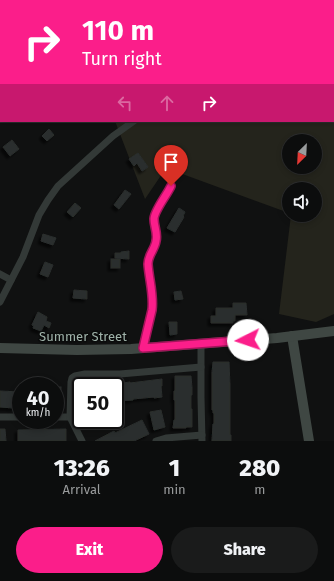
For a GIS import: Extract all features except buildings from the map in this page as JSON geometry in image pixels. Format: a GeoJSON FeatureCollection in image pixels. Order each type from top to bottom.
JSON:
{"type":"FeatureCollection","features":[{"type":"Feature","properties":{"kind":"main road","name":"Summer Street"},"geometry":{"type":"LineString","coordinates":[[0,348],[74,350],[143,348],[292,336],[334,331]]}},
{"type":"Feature","properties":{"kind":"main road"},"geometry":{"type":"LineString","coordinates":[[292,336],[309,441]]}},
{"type":"Feature","properties":{"kind":"street"},"geometry":{"type":"LineString","coordinates":[[0,302],[23,257],[39,215],[58,186],[113,136],[133,122]]}},
{"type":"Feature","properties":{"kind":"street"},"geometry":{"type":"LineString","coordinates":[[143,348],[153,305],[148,262],[156,242],[157,234],[154,219],[171,186]]}},
{"type":"Feature","properties":{"kind":"street"},"geometry":{"type":"LineString","coordinates":[[0,274],[11,280]]}},
{"type":"Feature","properties":{"kind":"street"},"geometry":{"type":"LineString","coordinates":[[156,441],[166,438],[202,438],[201,343]]}},
{"type":"Feature","properties":{"kind":"street"},"geometry":{"type":"LineString","coordinates":[[82,441],[70,417],[70,382],[75,376],[85,374],[127,373],[201,367]]}},
{"type":"Feature","properties":{"kind":"street"},"geometry":{"type":"LineString","coordinates":[[0,417],[12,417]]}},
{"type":"Feature","properties":{"kind":"street"},"geometry":{"type":"LineString","coordinates":[[64,417],[70,417]]}},
{"type":"Feature","properties":{"kind":"shaded area"},"geometry":{"type":"Polygon","coordinates":[[[115,122],[334,122],[334,314],[316,322],[279,314],[290,222],[322,222],[322,182],[282,182],[282,210],[166,168],[145,199],[115,122]]]}},
{"type":"Feature","properties":{"kind":"route"},"geometry":{"type":"LineString","coordinates":[[171,186],[154,219],[157,234],[156,242],[148,262],[153,305],[143,348],[248,340]]}}]}
